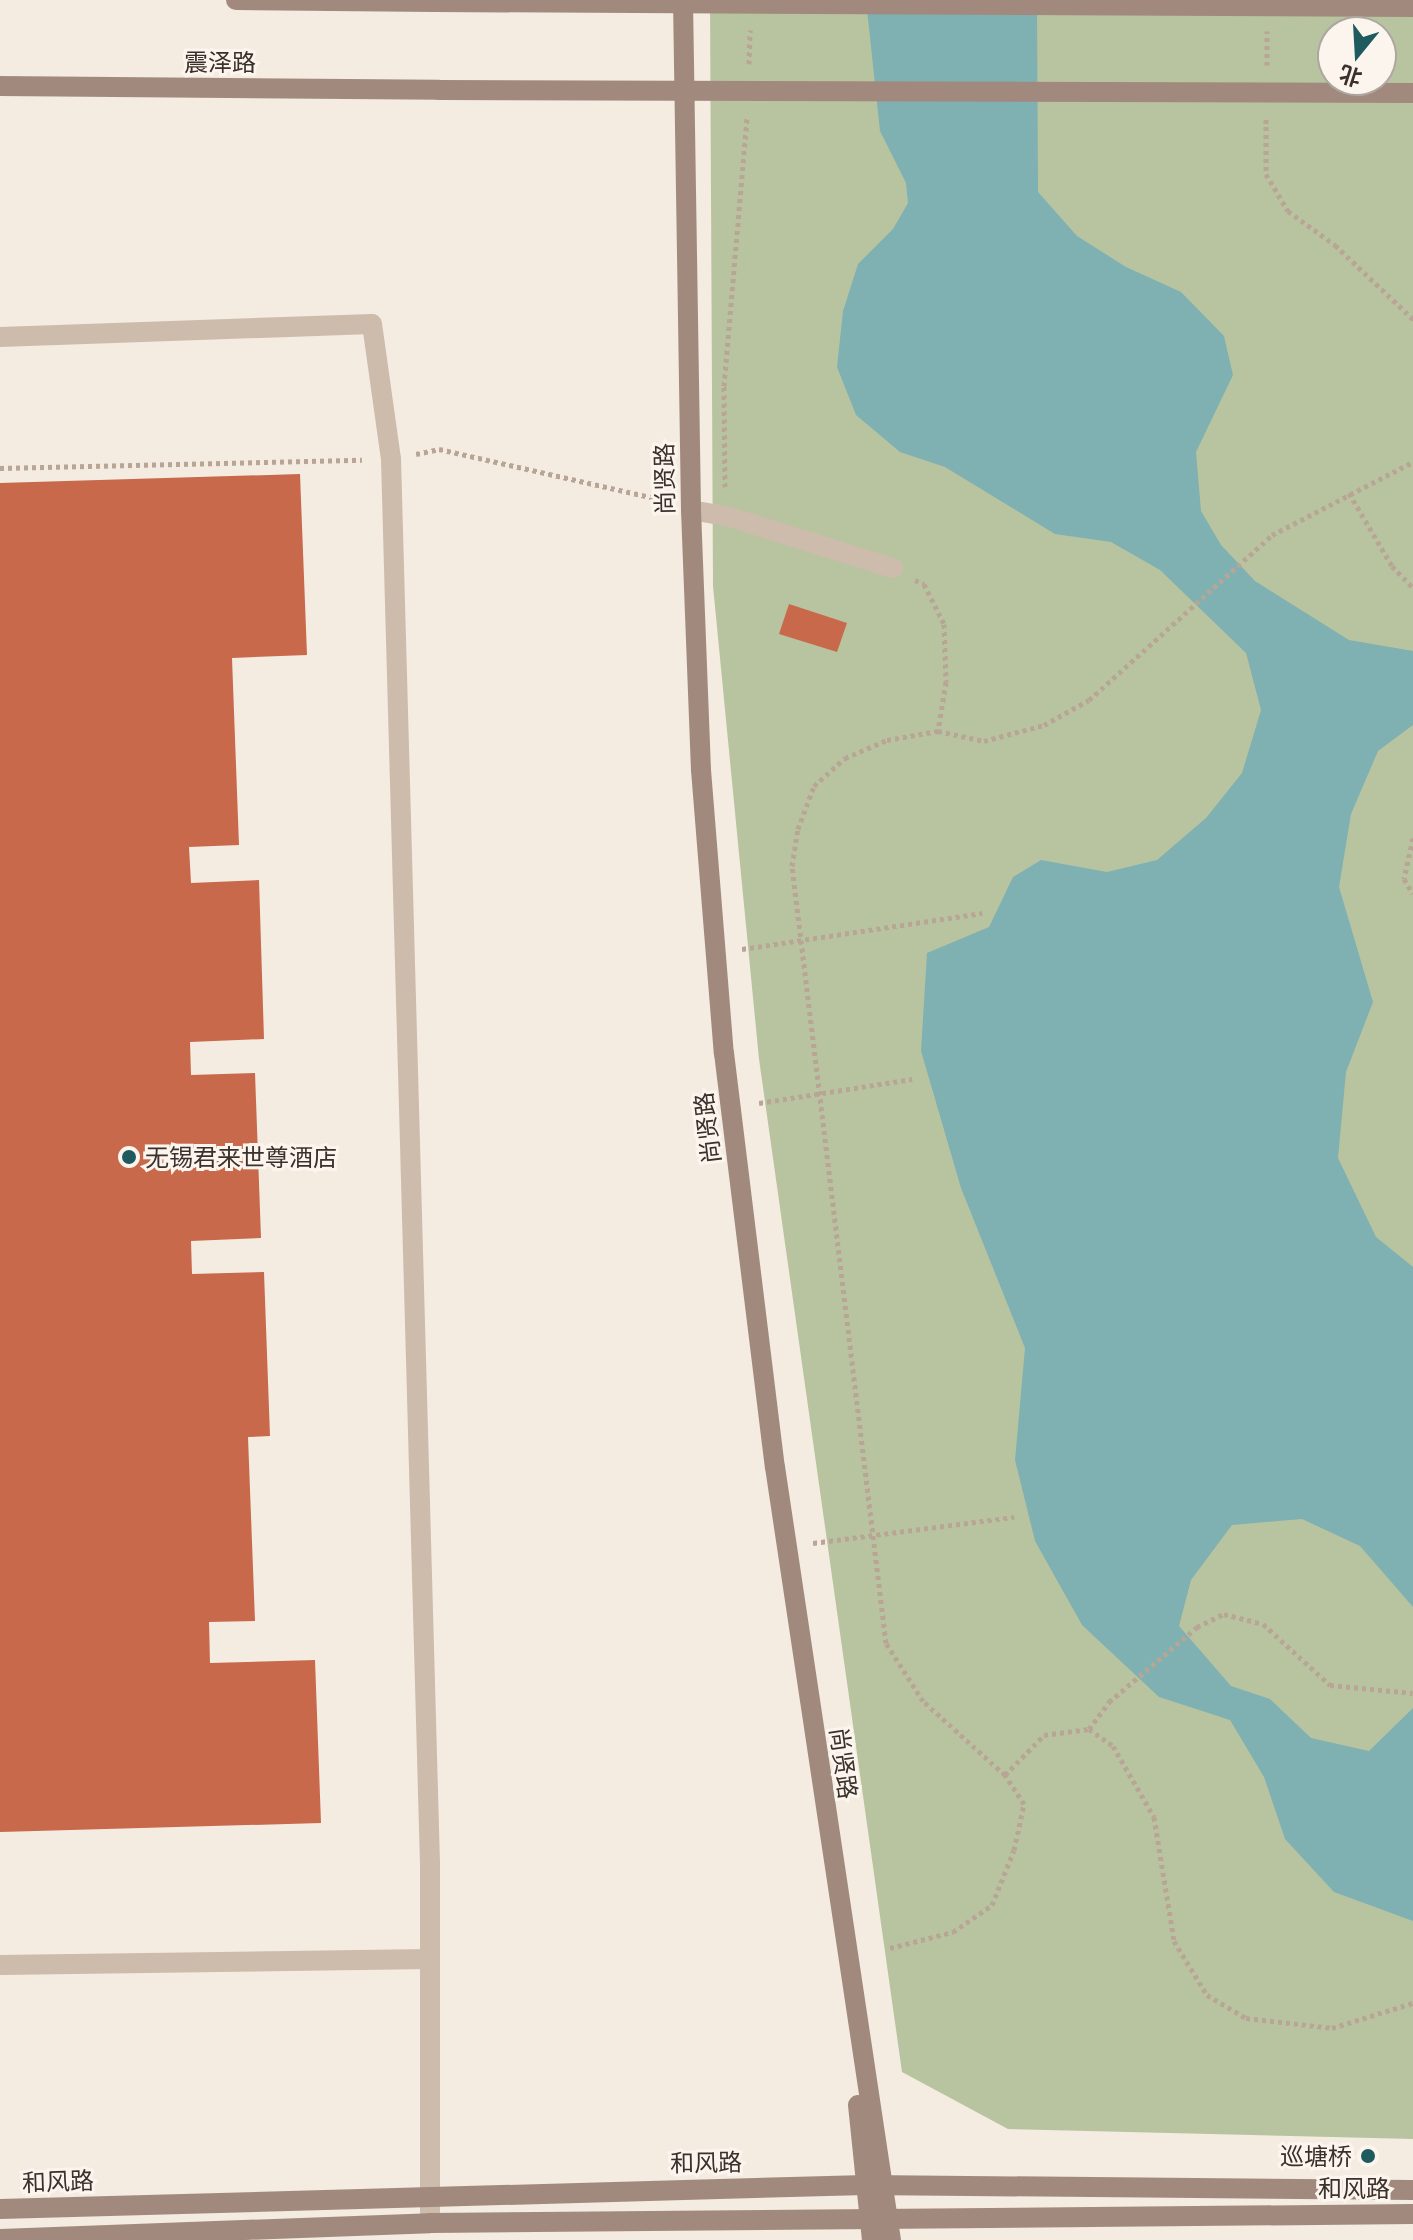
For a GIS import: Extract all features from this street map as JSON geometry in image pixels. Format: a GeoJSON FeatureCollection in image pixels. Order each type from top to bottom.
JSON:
{"type":"FeatureCollection","features":[{"type":"Feature","properties":{"kind":"street"},"geometry":{"type":"LineString","coordinates":[[236,0],[1413,7]]}},
{"type":"Feature","properties":{"kind":"street","name":"尚贤路"},"geometry":{"type":"LineString","coordinates":[[676,0],[694,767],[717,1054],[875,2185]]}},
{"type":"Feature","properties":{"kind":"street","name":"尚贤路"},"geometry":{"type":"LineString","coordinates":[[683,0],[688,509],[701,770],[716,953],[731,1108],[787,1546],[875,2185],[878,2217],[872,2240]]}},
{"type":"Feature","properties":{"kind":"street","name":"震泽路"},"geometry":{"type":"LineString","coordinates":[[0,86],[1413,93]]}},
{"type":"Feature","properties":{"kind":"street","name":"和风路"},"geometry":{"type":"LineString","coordinates":[[0,2209],[430,2194],[875,2185],[1413,2190]]}},
{"type":"Feature","properties":{"kind":"street","name":"和风路"},"geometry":{"type":"LineString","coordinates":[[0,2239],[430,2223],[1413,2214]]}},
{"type":"Feature","properties":{"kind":"street","name":"尚贤路"},"geometry":{"type":"LineString","coordinates":[[878,2217],[891,2240]]}},
{"type":"Feature","properties":{"kind":"lane"},"geometry":{"type":"LineString","coordinates":[[0,337],[372,324],[391,459],[430,1959],[430,2223]]}},
{"type":"Feature","properties":{"kind":"lane"},"geometry":{"type":"LineString","coordinates":[[688,509],[726,516],[893,568]]}},
{"type":"Feature","properties":{"kind":"lane"},"geometry":{"type":"LineString","coordinates":[[0,1965],[430,1959]]}},
{"type":"Feature","properties":{"kind":"path"},"geometry":{"type":"LineString","coordinates":[[749,74],[751,15]]}},
{"type":"Feature","properties":{"kind":"path"},"geometry":{"type":"LineString","coordinates":[[1267,16],[1267,79]]}},
{"type":"Feature","properties":{"kind":"path"},"geometry":{"type":"LineString","coordinates":[[726,516],[724,386],[748,104]]}},
{"type":"Feature","properties":{"kind":"path"},"geometry":{"type":"LineString","coordinates":[[1266,111],[1266,174],[1288,211],[1335,245],[1413,319]]}},
{"type":"Feature","properties":{"kind":"path"},"geometry":{"type":"LineString","coordinates":[[0,468],[391,459],[439,449],[688,509]]}},
{"type":"Feature","properties":{"kind":"path"},"geometry":{"type":"LineString","coordinates":[[890,1948],[953,1932],[992,1905],[1014,1850],[1024,1804],[1005,1775],[923,1701],[886,1643],[792,866],[814,786],[845,758],[887,740],[938,731],[984,741],[1044,725],[1089,700],[1125,663],[1272,535],[1413,462]]}},
{"type":"Feature","properties":{"kind":"path"},"geometry":{"type":"LineString","coordinates":[[1349,493],[1392,566],[1413,588]]}},
{"type":"Feature","properties":{"kind":"path"},"geometry":{"type":"LineString","coordinates":[[893,568],[924,584],[944,624],[946,682],[938,731]]}},
{"type":"Feature","properties":{"kind":"path"},"geometry":{"type":"LineString","coordinates":[[1413,838],[1404,879],[1413,894]]}},
{"type":"Feature","properties":{"kind":"path"},"geometry":{"type":"LineString","coordinates":[[716,953],[982,913]]}},
{"type":"Feature","properties":{"kind":"path"},"geometry":{"type":"LineString","coordinates":[[731,1108],[912,1079]]}},
{"type":"Feature","properties":{"kind":"path"},"geometry":{"type":"LineString","coordinates":[[787,1546],[1014,1517]]}},
{"type":"Feature","properties":{"kind":"path"},"geometry":{"type":"LineString","coordinates":[[1089,1729],[1109,1702],[1197,1627],[1224,1614],[1263,1624],[1330,1685],[1413,1693]]}},
{"type":"Feature","properties":{"kind":"path"},"geometry":{"type":"LineString","coordinates":[[1005,1775],[1044,1735],[1089,1729],[1113,1746],[1154,1817],[1174,1941],[1207,1995],[1246,2018],[1332,2028],[1413,2003]]}},
{"type":"Feature","properties":{"kind":"green space"},"geometry":{"type":"Polygon","coordinates":[[[710,0],[1413,0],[1413,2139],[1008,2129],[902,2072],[759,1059],[713,586],[710,0]]]}},
{"type":"Feature","properties":{"kind":"water"},"geometry":{"type":"Polygon","coordinates":[[[866,0],[1037,0],[1038,192],[1077,236],[1126,267],[1181,292],[1224,336],[1233,375],[1196,452],[1201,511],[1221,545],[1255,581],[1349,640],[1413,651],[1413,725],[1378,751],[1351,814],[1339,887],[1373,1002],[1346,1072],[1338,1158],[1376,1237],[1413,1267],[1413,1607],[1360,1546],[1302,1519],[1232,1525],[1191,1580],[1179,1626],[1231,1686],[1270,1699],[1311,1738],[1369,1751],[1413,1708],[1413,1921],[1334,1892],[1285,1839],[1264,1777],[1230,1720],[1159,1697],[1082,1625],[1035,1541],[1015,1460],[1025,1348],[961,1188],[921,1051],[927,953],[989,927],[1013,877],[1041,860],[1107,872],[1157,860],[1206,818],[1242,773],[1261,710],[1246,653],[1160,570],[1111,542],[1055,534],[945,467],[900,452],[856,415],[837,367],[843,311],[858,264],[893,229],[908,203],[906,183],[880,131],[866,0]]]}},
{"type":"Feature","properties":{"kind":"building","name":"无锡君来世尊酒店"},"geometry":{"type":"Polygon","coordinates":[[[300,474],[307,655],[232,658],[239,845],[189,847],[191,883],[259,880],[264,1039],[190,1042],[191,1075],[255,1073],[261,1238],[191,1241],[192,1274],[264,1272],[270,1436],[248,1437],[255,1621],[209,1622],[210,1663],[315,1660],[321,1823],[0,1832],[0,483],[300,474]]]}},
{"type":"Feature","properties":{"kind":"building"},"geometry":{"type":"Polygon","coordinates":[[[789,604],[847,623],[837,652],[779,634],[789,604]]]}},
{"type":"Feature","properties":{"kind":"place","name":"无锡君来世尊酒店"},"geometry":{"type":"Point","coordinates":[129,1157]}},
{"type":"Feature","properties":{"kind":"place","name":"巡塘桥"},"geometry":{"type":"Point","coordinates":[1368,2156]}}]}
